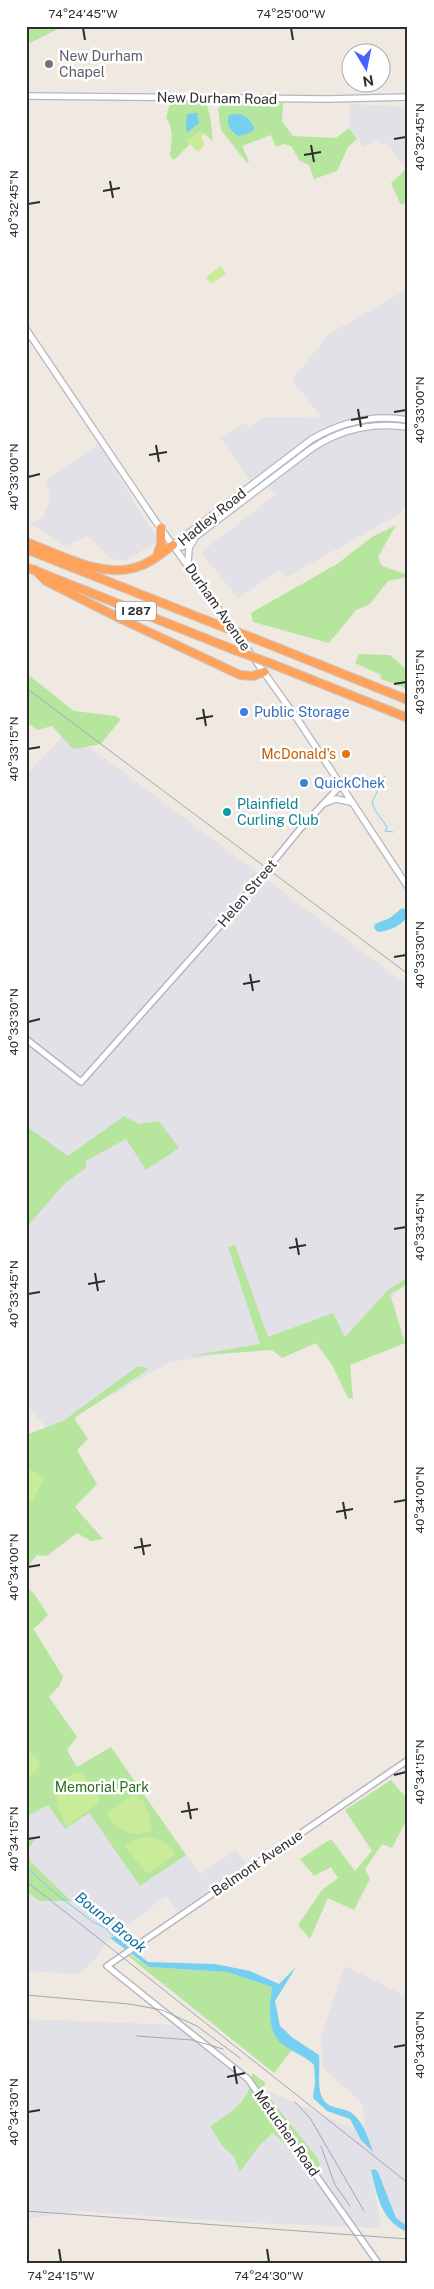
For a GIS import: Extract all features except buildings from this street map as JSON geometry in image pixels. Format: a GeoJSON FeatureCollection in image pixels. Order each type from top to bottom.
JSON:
{"type":"FeatureCollection","features":[{"type":"Feature","properties":{"kind":"highway"},"geometry":{"type":"LineString","coordinates":[[156,558],[161,544],[161,528]]}},
{"type":"Feature","properties":{"kind":"highway"},"geometry":{"type":"LineString","coordinates":[[26,542],[105,569],[132,569],[156,558],[173,545]]}},
{"type":"Feature","properties":{"kind":"highway","name":"I 287"},"geometry":{"type":"LineString","coordinates":[[26,549],[408,700]]}},
{"type":"Feature","properties":{"kind":"highway","name":"I 287"},"geometry":{"type":"LineString","coordinates":[[26,567],[408,718]]}},
{"type":"Feature","properties":{"kind":"highway"},"geometry":{"type":"LineString","coordinates":[[35,570],[46,581],[240,675],[253,676],[264,672]]}},
{"type":"Feature","properties":{"kind":"main road","name":"New Durham Road"},"geometry":{"type":"LineString","coordinates":[[26,96],[319,99],[408,97]]}},
{"type":"Feature","properties":{"kind":"main road","name":"Durham Avenue"},"geometry":{"type":"LineString","coordinates":[[26,329],[161,528],[264,672],[408,887]]}},
{"type":"Feature","properties":{"kind":"main road","name":"Hadley Road"},"geometry":{"type":"LineString","coordinates":[[173,545],[308,442],[328,430],[350,422],[371,418],[392,417],[408,420]]}},
{"type":"Feature","properties":{"kind":"main road","name":"Hadley Road"},"geometry":{"type":"LineString","coordinates":[[173,545],[182,546],[312,449],[331,437],[372,426],[408,427]]}},
{"type":"Feature","properties":{"kind":"main road"},"geometry":{"type":"LineString","coordinates":[[188,564],[189,548],[198,535]]}},
{"type":"Feature","properties":{"kind":"main road"},"geometry":{"type":"LineString","coordinates":[[324,803],[339,798],[352,802]]}},
{"type":"Feature","properties":{"kind":"street","name":"Helen Street"},"geometry":{"type":"LineString","coordinates":[[26,1039],[81,1082],[152,999],[233,911],[300,829],[340,786]]}},
{"type":"Feature","properties":{"kind":"street","name":"Belmont Avenue"},"geometry":{"type":"LineString","coordinates":[[107,1966],[408,1760]]}},
{"type":"Feature","properties":{"kind":"street","name":"Metuchen Road"},"geometry":{"type":"LineString","coordinates":[[107,1966],[248,2079],[378,2263]]}},
{"type":"Feature","properties":{"kind":"shaded area"},"geometry":{"type":"Polygon","coordinates":[[[350,104],[408,107],[408,171],[386,142],[381,145],[376,139],[364,147],[349,128],[350,104]]]}},
{"type":"Feature","properties":{"kind":"shaded area"},"geometry":{"type":"Polygon","coordinates":[[[408,289],[408,499],[401,513],[285,578],[279,570],[238,599],[201,552],[278,493],[250,481],[221,439],[244,422],[249,429],[264,417],[322,418],[292,380],[329,334],[408,289]]]}},
{"type":"Feature","properties":{"kind":"shaded area"},"geometry":{"type":"Polygon","coordinates":[[[100,443],[135,504],[159,540],[126,561],[112,559],[88,536],[65,546],[29,523],[42,518],[49,505],[50,492],[46,480],[100,443]]]}},
{"type":"Feature","properties":{"kind":"shaded area"},"geometry":{"type":"Polygon","coordinates":[[[68,731],[408,986],[408,1283],[341,1343],[281,1346],[170,1362],[49,1431],[26,1404],[26,775],[68,731]]]}},
{"type":"Feature","properties":{"kind":"shaded area"},"geometry":{"type":"Polygon","coordinates":[[[48,1805],[89,1813],[140,1886],[186,1855],[200,1874],[236,1850],[248,1867],[178,1914],[166,1896],[110,1938],[96,1958],[81,1974],[26,1971],[26,1891],[39,1901],[70,1901],[31,1862],[26,1847],[26,1817],[48,1805]]]}},
{"type":"Feature","properties":{"kind":"shaded area"},"geometry":{"type":"Polygon","coordinates":[[[345,1966],[408,1997],[408,2227],[396,2219],[375,2169],[371,2170],[381,2228],[231,2222],[81,2211],[26,2219],[26,2019],[179,2025],[252,2085],[234,2111],[210,2126],[222,2146],[234,2157],[240,2172],[259,2146],[273,2133],[317,2159],[262,2088],[356,2130],[364,2126],[363,2105],[323,2067],[321,2037],[345,1966]]]}},
{"type":"Feature","properties":{"kind":"green space"},"geometry":{"type":"Polygon","coordinates":[[[26,26],[62,26],[62,27],[26,45],[26,26]]]}},
{"type":"Feature","properties":{"kind":"green space"},"geometry":{"type":"Polygon","coordinates":[[[170,103],[205,103],[210,115],[212,133],[212,141],[203,132],[187,141],[190,144],[174,160],[170,156],[171,127],[166,118],[170,103]]]}},
{"type":"Feature","properties":{"kind":"green space"},"geometry":{"type":"Polygon","coordinates":[[[223,103],[283,103],[282,121],[293,136],[336,138],[349,128],[357,139],[348,147],[337,171],[314,179],[309,165],[300,161],[291,146],[284,144],[276,147],[271,135],[242,146],[249,161],[247,163],[221,130],[218,109],[223,103]]]}},
{"type":"Feature","properties":{"kind":"green space"},"geometry":{"type":"Polygon","coordinates":[[[199,131],[205,133],[201,137],[205,144],[198,152],[187,141],[199,131]]]}},
{"type":"Feature","properties":{"kind":"green space"},"geometry":{"type":"Polygon","coordinates":[[[406,169],[408,201],[401,205],[391,183],[406,169]]]}},
{"type":"Feature","properties":{"kind":"green space"},"geometry":{"type":"Polygon","coordinates":[[[221,266],[226,274],[211,284],[206,277],[221,266]]]}},
{"type":"Feature","properties":{"kind":"green space"},"geometry":{"type":"Polygon","coordinates":[[[396,525],[378,557],[382,566],[408,575],[408,577],[388,581],[370,604],[356,610],[329,643],[253,622],[251,613],[337,564],[372,537],[396,525]]]}},
{"type":"Feature","properties":{"kind":"green space"},"geometry":{"type":"Polygon","coordinates":[[[359,654],[390,655],[408,671],[408,689],[381,679],[381,675],[355,663],[359,654]]]}},
{"type":"Feature","properties":{"kind":"green space"},"geometry":{"type":"Polygon","coordinates":[[[26,673],[74,711],[116,716],[121,719],[101,744],[73,749],[52,726],[37,730],[26,721],[26,673]]]}},
{"type":"Feature","properties":{"kind":"green space"},"geometry":{"type":"Polygon","coordinates":[[[124,1116],[139,1124],[159,1121],[179,1148],[146,1170],[126,1139],[86,1161],[86,1168],[65,1183],[26,1228],[26,1126],[68,1156],[124,1116]]]}},
{"type":"Feature","properties":{"kind":"green space"},"geometry":{"type":"Polygon","coordinates":[[[235,1245],[268,1337],[333,1313],[345,1337],[388,1290],[408,1277],[408,1284],[390,1294],[405,1343],[350,1365],[353,1399],[348,1398],[332,1365],[316,1343],[282,1358],[272,1350],[189,1356],[260,1344],[228,1247],[235,1245]]]}},
{"type":"Feature","properties":{"kind":"green space"},"geometry":{"type":"Polygon","coordinates":[[[138,1366],[149,1369],[74,1418],[88,1439],[77,1450],[97,1484],[75,1507],[103,1539],[91,1541],[77,1533],[47,1556],[37,1555],[26,1569],[26,1435],[63,1421],[138,1366]]]}},
{"type":"Feature","properties":{"kind":"green space"},"geometry":{"type":"Polygon","coordinates":[[[26,1467],[45,1478],[32,1501],[26,1498],[26,1467]]]}},
{"type":"Feature","properties":{"kind":"green space","name":"Memorial Park"},"geometry":{"type":"Polygon","coordinates":[[[26,1586],[35,1595],[48,1615],[33,1628],[63,1677],[59,1686],[49,1697],[77,1737],[67,1750],[77,1767],[111,1747],[186,1855],[140,1886],[89,1813],[65,1829],[48,1805],[26,1817],[26,1586]]]}},
{"type":"Feature","properties":{"kind":"green space"},"geometry":{"type":"Polygon","coordinates":[[[26,1749],[37,1758],[41,1766],[26,1780],[26,1749]]]}},
{"type":"Feature","properties":{"kind":"green space"},"geometry":{"type":"Polygon","coordinates":[[[77,1772],[81,1773],[99,1795],[99,1802],[68,1826],[61,1816],[57,1804],[57,1792],[61,1780],[77,1772]]]}},
{"type":"Feature","properties":{"kind":"green space"},"geometry":{"type":"Polygon","coordinates":[[[391,1780],[408,1800],[408,1817],[392,1848],[382,1844],[365,1869],[370,1879],[354,1910],[328,1898],[310,1939],[298,1925],[322,1890],[338,1878],[331,1867],[314,1876],[300,1859],[331,1839],[355,1871],[372,1851],[345,1810],[391,1780]]]}},
{"type":"Feature","properties":{"kind":"green space"},"geometry":{"type":"Polygon","coordinates":[[[132,1796],[143,1801],[150,1818],[152,1830],[139,1834],[126,1832],[115,1825],[107,1814],[108,1811],[132,1796]]]}},
{"type":"Feature","properties":{"kind":"green space"},"geometry":{"type":"Polygon","coordinates":[[[26,1833],[35,1840],[27,1850],[31,1862],[71,1901],[39,1901],[26,1891],[26,1833]]]}},
{"type":"Feature","properties":{"kind":"green space"},"geometry":{"type":"Polygon","coordinates":[[[146,1837],[163,1841],[176,1854],[149,1872],[145,1872],[125,1846],[134,1840],[146,1837]]]}},
{"type":"Feature","properties":{"kind":"green space"},"geometry":{"type":"Polygon","coordinates":[[[129,1954],[149,1967],[227,1972],[272,1987],[270,2014],[273,2030],[277,2037],[292,2050],[274,2073],[127,1955],[129,1954]]]}},
{"type":"Feature","properties":{"kind":"green space"},"geometry":{"type":"Polygon","coordinates":[[[252,2073],[266,2083],[262,2088],[316,2156],[320,2164],[315,2172],[273,2133],[259,2146],[240,2172],[234,2157],[222,2146],[210,2126],[233,2110],[244,2098],[251,2082],[252,2073]]]}},
{"type":"Feature","properties":{"kind":"water"},"geometry":{"type":"Polygon","coordinates":[[[197,113],[199,123],[187,133],[187,114],[197,113]]]}},
{"type":"Feature","properties":{"kind":"water"},"geometry":{"type":"Polygon","coordinates":[[[229,115],[245,116],[249,120],[254,128],[252,132],[239,136],[231,130],[228,121],[229,115]]]}},
{"type":"Feature","properties":{"kind":"water"},"geometry":{"type":"Polygon","coordinates":[[[402,908],[406,910],[407,917],[398,925],[378,932],[374,928],[375,924],[390,918],[402,908]]]}},
{"type":"Feature","properties":{"kind":"water"},"geometry":{"type":"Polygon","coordinates":[[[115,1936],[148,1962],[215,1964],[250,1971],[279,1984],[296,1967],[275,2001],[280,2026],[293,2038],[319,2055],[319,2087],[322,2098],[330,2105],[349,2111],[357,2118],[366,2132],[373,2152],[361,2140],[350,2119],[327,2111],[313,2098],[315,2082],[314,2065],[281,2043],[273,2031],[270,2016],[272,1987],[227,1972],[149,1967],[110,1938],[115,1936]]]}},
{"type":"Feature","properties":{"kind":"water"},"geometry":{"type":"Polygon","coordinates":[[[375,2169],[378,2172],[396,2218],[408,2227],[408,2232],[392,2222],[386,2215],[378,2198],[371,2170],[375,2169]]]}},
{"type":"Feature","properties":{"kind":"waterway"},"geometry":{"type":"LineString","coordinates":[[385,776],[372,802],[375,810],[387,827],[386,830]]}},
{"type":"Feature","properties":{"kind":"waterway"},"geometry":{"type":"LineString","coordinates":[[385,831],[393,832]]}},
{"type":"Feature","properties":{"kind":"waterway","name":"Bound Brook"},"geometry":{"type":"LineString","coordinates":[[26,1867],[55,1893],[93,1922],[104,1927],[113,1936]]}},
{"type":"Feature","properties":{"kind":"railway"},"geometry":{"type":"LineString","coordinates":[[26,688],[408,974]]}},
{"type":"Feature","properties":{"kind":"railway"},"geometry":{"type":"LineString","coordinates":[[26,1881],[408,2183]]}},
{"type":"Feature","properties":{"kind":"railway"},"geometry":{"type":"LineString","coordinates":[[26,1995],[129,2004],[162,2010],[197,2026],[240,2058]]}},
{"type":"Feature","properties":{"kind":"railway"},"geometry":{"type":"LineString","coordinates":[[137,2036],[192,2040],[223,2049]]}},
{"type":"Feature","properties":{"kind":"railway"},"geometry":{"type":"LineString","coordinates":[[295,2102],[310,2118],[364,2211]]}},
{"type":"Feature","properties":{"kind":"railway"},"geometry":{"type":"LineString","coordinates":[[321,2146],[335,2185],[350,2206]]}},
{"type":"Feature","properties":{"kind":"railway"},"geometry":{"type":"LineString","coordinates":[[26,2211],[408,2239]]}},
{"type":"Feature","properties":{"kind":"place","name":"New Durham Chapel"},"geometry":{"type":"Point","coordinates":[49,64]}},
{"type":"Feature","properties":{"kind":"place","name":"Public Storage"},"geometry":{"type":"Point","coordinates":[244,712]}},
{"type":"Feature","properties":{"kind":"place","name":"McDonald's"},"geometry":{"type":"Point","coordinates":[346,754]}},
{"type":"Feature","properties":{"kind":"place","name":"QuickChek"},"geometry":{"type":"Point","coordinates":[304,783]}},
{"type":"Feature","properties":{"kind":"place","name":"Plainfield Curling Club"},"geometry":{"type":"Point","coordinates":[227,812]}}]}
